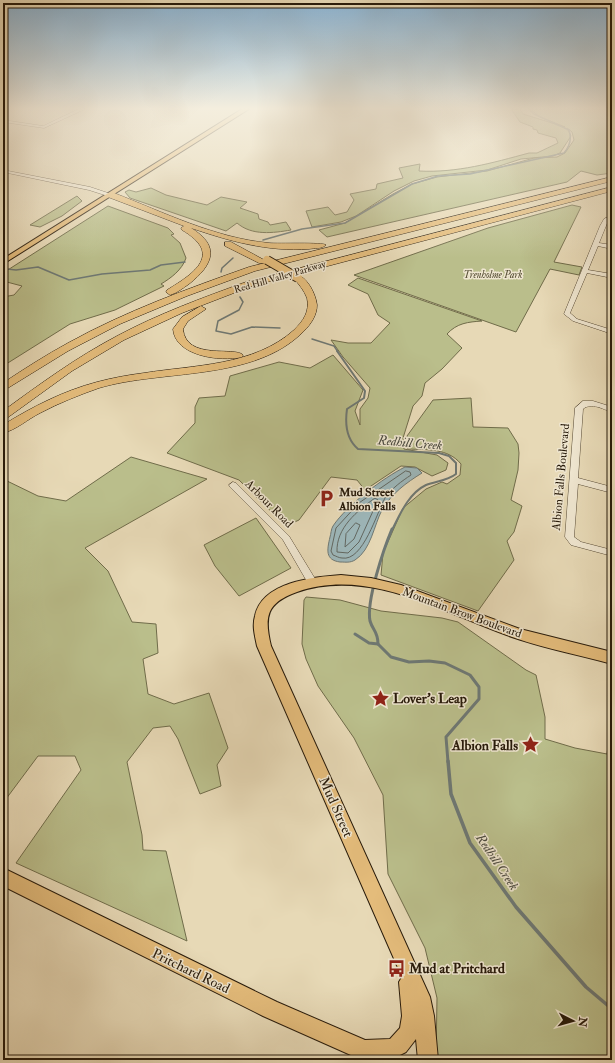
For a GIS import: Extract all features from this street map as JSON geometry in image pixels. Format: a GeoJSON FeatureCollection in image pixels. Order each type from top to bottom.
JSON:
{"type":"FeatureCollection","features":[{"type":"Feature","properties":{"kind":"highway","name":"Red Hill Valley Parkway"},"geometry":{"type":"LineString","coordinates":[[3,388],[71,345],[105,327],[175,296],[252,269],[612,179]]}},
{"type":"Feature","properties":{"kind":"highway","name":"Red Hill Valley Parkway"},"geometry":{"type":"LineString","coordinates":[[3,416],[89,356],[138,329],[197,303],[249,284],[297,276],[612,189]]}},
{"type":"Feature","properties":{"kind":"highway"},"geometry":{"type":"LineString","coordinates":[[108,196],[265,260]]}},
{"type":"Feature","properties":{"kind":"highway"},"geometry":{"type":"LineString","coordinates":[[108,196],[205,230],[248,243],[294,247],[322,244],[437,223]]}},
{"type":"Feature","properties":{"kind":"highway"},"geometry":{"type":"LineString","coordinates":[[105,327],[114,320],[187,282],[199,272],[205,263],[207,250],[200,238],[191,230],[163,218]]}},
{"type":"Feature","properties":{"kind":"highway"},"geometry":{"type":"LineString","coordinates":[[3,430],[32,412],[79,391],[135,377],[244,360],[277,347],[299,331],[310,316],[312,304],[309,293],[297,276],[205,230]]}},
{"type":"Feature","properties":{"kind":"highway"},"geometry":{"type":"LineString","coordinates":[[297,276],[306,304],[305,309],[295,328],[271,345],[247,354],[222,356],[200,352],[191,348],[182,341],[178,334],[181,323],[189,315],[252,287],[297,276]]}},
{"type":"Feature","properties":{"kind":"main road"},"geometry":{"type":"LineString","coordinates":[[3,262],[168,159]]}},
{"type":"Feature","properties":{"kind":"main road","name":"Mountain Brow Boulevard"},"geometry":{"type":"LineString","coordinates":[[312,582],[324,579],[364,580],[393,588],[518,634],[612,658]]}},
{"type":"Feature","properties":{"kind":"main road","name":"Mud Street"},"geometry":{"type":"LineString","coordinates":[[312,582],[274,596],[260,616],[260,630],[267,652],[420,997],[424,1016],[428,1060]]}},
{"type":"Feature","properties":{"kind":"main road","name":"Pritchard Road"},"geometry":{"type":"LineString","coordinates":[[3,878],[270,1009],[364,1050],[382,1060]]}},
{"type":"Feature","properties":{"kind":"main road"},"geometry":{"type":"LineString","coordinates":[[364,1050],[386,1050],[399,1046],[405,1041],[412,1022],[412,994],[403,956]]}},
{"type":"Feature","properties":{"kind":"street"},"geometry":{"type":"LineString","coordinates":[[3,171],[86,189],[86,191],[108,196]]}},
{"type":"Feature","properties":{"kind":"street"},"geometry":{"type":"LineString","coordinates":[[612,217],[606,220],[567,314],[575,320],[612,332]]}},
{"type":"Feature","properties":{"kind":"street"},"geometry":{"type":"LineString","coordinates":[[595,244],[612,247]]}},
{"type":"Feature","properties":{"kind":"street"},"geometry":{"type":"LineString","coordinates":[[586,271],[612,276]]}},
{"type":"Feature","properties":{"kind":"street","name":"Albion Falls Boulevard"},"geometry":{"type":"LineString","coordinates":[[612,410],[593,403],[586,403],[579,408],[569,538],[580,546],[612,553]]}},
{"type":"Feature","properties":{"kind":"street"},"geometry":{"type":"LineString","coordinates":[[574,480],[612,490]]}},
{"type":"Feature","properties":{"kind":"street","name":"Arbour Road"},"geometry":{"type":"LineString","coordinates":[[233,485],[286,538],[312,582]]}},
{"type":"Feature","properties":{"kind":"green space"},"geometry":{"type":"Polygon","coordinates":[[[508,159],[525,159],[487,170],[432,176],[414,181],[394,191],[356,216],[341,222],[312,227],[306,211],[328,207],[335,215],[347,212],[354,200],[350,194],[376,189],[377,184],[403,178],[399,168],[420,164],[419,171],[433,171],[461,169],[508,159]]]}},
{"type":"Feature","properties":{"kind":"green space"},"geometry":{"type":"Polygon","coordinates":[[[532,159],[612,159],[612,173],[597,175],[581,171],[567,182],[327,237],[319,230],[345,223],[412,184],[437,177],[487,171],[532,159]]]}},
{"type":"Feature","properties":{"kind":"green space"},"geometry":{"type":"Polygon","coordinates":[[[151,188],[166,195],[207,205],[221,197],[247,202],[240,208],[258,214],[259,219],[268,222],[270,225],[286,222],[291,230],[270,233],[256,232],[237,223],[226,231],[130,198],[125,192],[129,190],[136,192],[151,188]]]}},
{"type":"Feature","properties":{"kind":"green space"},"geometry":{"type":"Polygon","coordinates":[[[77,196],[82,201],[62,216],[40,227],[30,225],[77,196]]]}},
{"type":"Feature","properties":{"kind":"green space","name":"Trenholme Park"},"geometry":{"type":"Polygon","coordinates":[[[572,205],[581,207],[554,262],[582,267],[579,275],[550,269],[516,332],[354,275],[488,228],[572,205]]]}},
{"type":"Feature","properties":{"kind":"green space"},"geometry":{"type":"Polygon","coordinates":[[[108,206],[168,228],[174,234],[171,235],[180,243],[186,258],[182,266],[161,284],[164,286],[115,310],[70,324],[3,366],[3,297],[14,295],[22,286],[3,281],[3,273],[108,206]]]}},
{"type":"Feature","properties":{"kind":"green space"},"geometry":{"type":"Polygon","coordinates":[[[358,278],[482,321],[459,325],[447,334],[462,348],[442,369],[425,383],[422,396],[413,406],[403,438],[404,449],[437,455],[448,463],[446,470],[432,476],[415,467],[401,466],[365,490],[357,480],[331,477],[299,520],[286,526],[239,480],[167,453],[195,423],[195,407],[199,398],[225,396],[230,376],[279,362],[310,368],[333,355],[363,390],[355,411],[360,425],[360,409],[368,398],[370,388],[343,357],[331,340],[348,343],[371,343],[390,323],[378,315],[368,294],[348,285],[358,278]]]}},
{"type":"Feature","properties":{"kind":"green space"},"geometry":{"type":"Polygon","coordinates":[[[471,398],[473,427],[508,428],[518,444],[518,470],[511,500],[522,506],[514,532],[507,541],[514,560],[478,611],[381,575],[383,553],[403,508],[426,489],[442,482],[447,484],[460,475],[461,464],[456,459],[444,452],[408,449],[407,436],[433,400],[471,398]]]}},
{"type":"Feature","properties":{"kind":"green space"},"geometry":{"type":"Polygon","coordinates":[[[131,457],[207,479],[85,548],[108,571],[132,622],[156,624],[158,653],[143,659],[148,694],[174,704],[209,693],[228,748],[217,765],[221,786],[200,794],[178,739],[170,726],[153,728],[127,762],[142,835],[143,850],[166,851],[187,941],[16,863],[81,770],[75,756],[38,756],[3,803],[3,479],[38,496],[66,501],[131,457]]]}},
{"type":"Feature","properties":{"kind":"green space"},"geometry":{"type":"Polygon","coordinates":[[[256,518],[291,568],[239,596],[215,566],[204,545],[256,518]]]}},
{"type":"Feature","properties":{"kind":"green space"},"geometry":{"type":"Polygon","coordinates":[[[306,597],[340,600],[381,611],[442,618],[458,622],[526,670],[536,675],[545,717],[545,739],[575,748],[607,754],[610,733],[608,704],[612,704],[612,1060],[436,1060],[437,998],[425,948],[388,874],[383,795],[354,738],[318,686],[306,659],[302,644],[304,600],[306,597]]]}},
{"type":"Feature","properties":{"kind":"water"},"geometry":{"type":"Polygon","coordinates":[[[405,467],[417,468],[422,473],[390,498],[379,516],[372,537],[360,556],[351,562],[335,561],[329,557],[328,550],[332,527],[339,518],[366,493],[386,478],[405,467]]]}},
{"type":"Feature","properties":{"kind":"waterway","name":"Redhill Creek"},"geometry":{"type":"LineString","coordinates":[[263,240],[302,229],[345,223],[412,184],[438,176],[470,174],[539,159]]}},
{"type":"Feature","properties":{"kind":"waterway","name":"Redhill Creek"},"geometry":{"type":"LineString","coordinates":[[221,272],[222,268],[233,258]]}},
{"type":"Feature","properties":{"kind":"waterway"},"geometry":{"type":"LineString","coordinates":[[7,269],[16,270],[38,267],[69,280],[102,274],[150,270],[161,265],[185,262]]}},
{"type":"Feature","properties":{"kind":"waterway","name":"Redhill Creek"},"geometry":{"type":"LineString","coordinates":[[240,297],[243,302],[239,310],[218,321],[216,331],[231,334],[252,327],[280,328]]}},
{"type":"Feature","properties":{"kind":"waterway","name":"Redhill Creek"},"geometry":{"type":"LineString","coordinates":[[312,339],[334,346],[338,352]]}},
{"type":"Feature","properties":{"kind":"waterway","name":"Redhill Creek"},"geometry":{"type":"LineString","coordinates":[[337,351],[365,391],[364,398],[347,409],[347,430],[351,440],[358,449],[439,453],[449,456],[456,463],[456,474],[445,480],[426,485],[415,493],[406,504],[392,530]]}},
{"type":"Feature","properties":{"kind":"waterway","name":"Redhill Creek"},"geometry":{"type":"LineString","coordinates":[[378,644],[376,634],[370,621],[369,612],[380,561],[392,529]]}},
{"type":"Feature","properties":{"kind":"waterway"},"geometry":{"type":"LineString","coordinates":[[355,634],[369,643],[378,644]]}},
{"type":"Feature","properties":{"kind":"waterway","name":"Redhill Creek"},"geometry":{"type":"LineString","coordinates":[[378,644],[391,657],[409,662],[429,661],[445,663],[470,675],[479,687],[479,699],[446,737],[448,762]]}},
{"type":"Feature","properties":{"kind":"waterway","name":"Redhill Creek"},"geometry":{"type":"LineString","coordinates":[[448,761],[451,794],[470,843],[516,907],[586,987],[612,1009]]}},
{"type":"Feature","properties":{"kind":"place","name":"Mud Street Albion Falls"},"geometry":{"type":"Point","coordinates":[326,499]}},
{"type":"Feature","properties":{"kind":"place","name":"Lover's Leap"},"geometry":{"type":"Point","coordinates":[380,698]}},
{"type":"Feature","properties":{"kind":"place","name":"Albion Falls"},"geometry":{"type":"Point","coordinates":[531,745]}},
{"type":"Feature","properties":{"kind":"place","name":"Mud at Pritchard"},"geometry":{"type":"Point","coordinates":[396,968]}}]}
